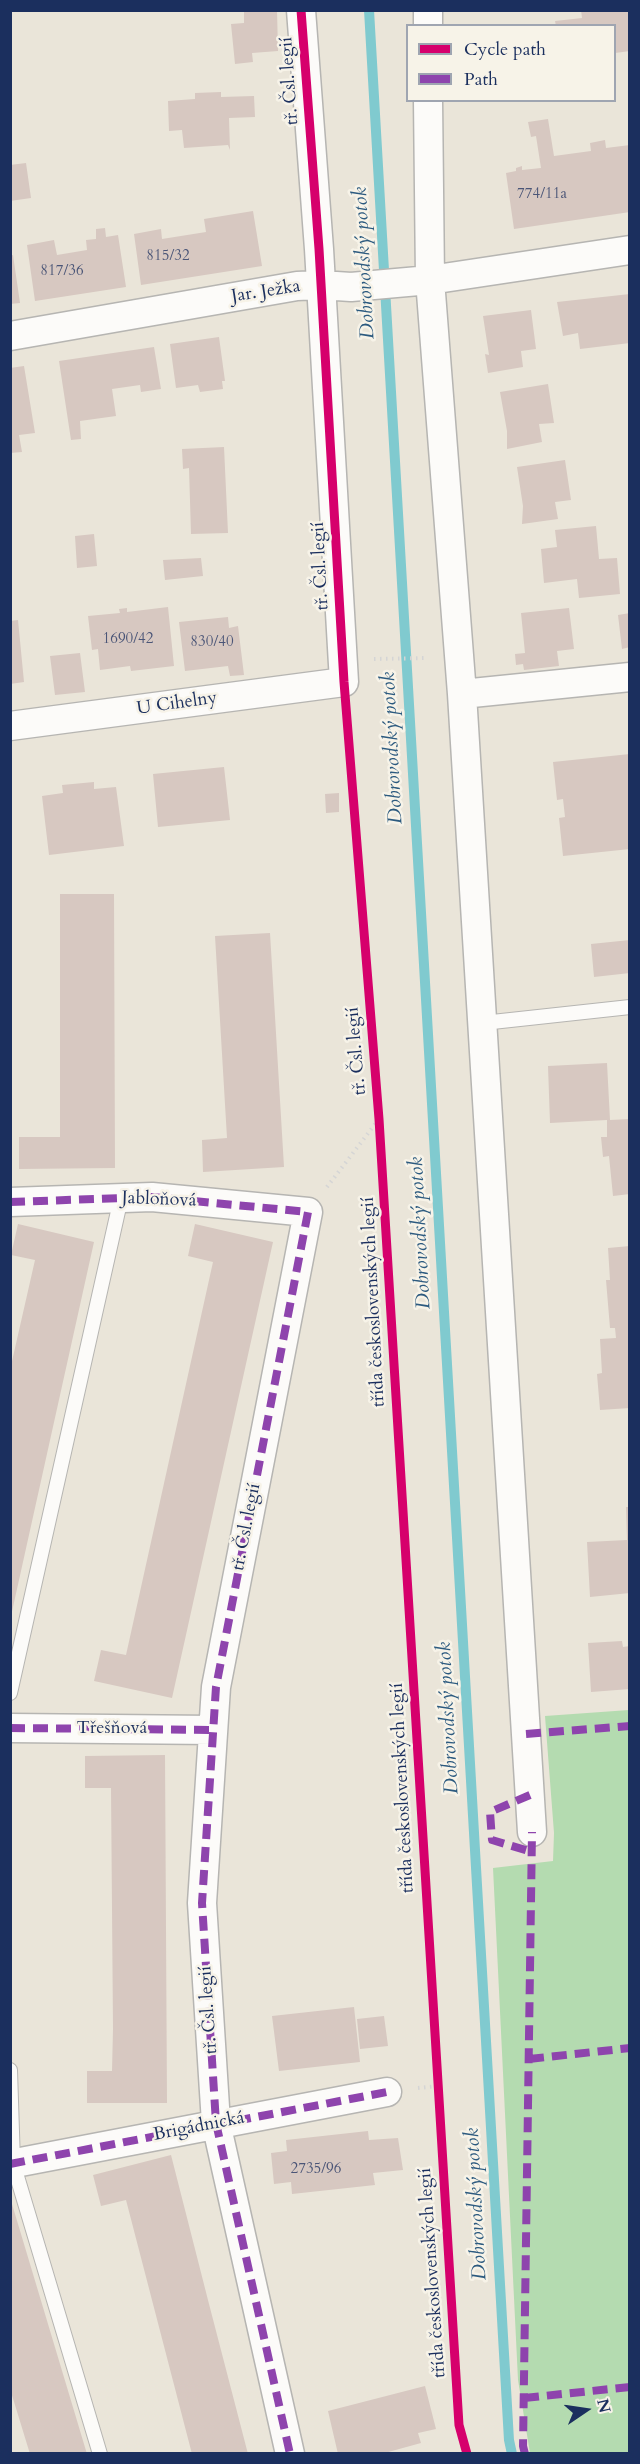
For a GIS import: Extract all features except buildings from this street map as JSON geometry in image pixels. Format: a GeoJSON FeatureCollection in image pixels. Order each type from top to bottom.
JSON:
{"type":"FeatureCollection","features":[{"type":"Feature","properties":{"kind":"street","name":"tř. Čsl. legií"},"geometry":{"type":"LineString","coordinates":[[302,10],[321,285],[344,682]]}},
{"type":"Feature","properties":{"kind":"street"},"geometry":{"type":"LineString","coordinates":[[428,102],[430,280],[462,694],[532,1832]]}},
{"type":"Feature","properties":{"kind":"street","name":"Jar. Ježka"},"geometry":{"type":"LineString","coordinates":[[10,336],[283,289],[321,285],[351,287],[430,280],[630,250]]}},
{"type":"Feature","properties":{"kind":"street"},"geometry":{"type":"LineString","coordinates":[[462,694],[630,677]]}},
{"type":"Feature","properties":{"kind":"street","name":"U Cihelny"},"geometry":{"type":"LineString","coordinates":[[10,726],[344,682]]}},
{"type":"Feature","properties":{"kind":"street","name":"Jabloňová"},"geometry":{"type":"LineString","coordinates":[[10,1202],[152,1197],[308,1212]]}},
{"type":"Feature","properties":{"kind":"street","name":"tř. Čsl. legií"},"geometry":{"type":"LineString","coordinates":[[290,2454],[216,2123],[202,1903],[218,1675],[308,1212]]}},
{"type":"Feature","properties":{"kind":"street","name":"Třešňová"},"geometry":{"type":"LineString","coordinates":[[10,1728],[213,1730]]}},
{"type":"Feature","properties":{"kind":"street","name":"Brigádnická"},"geometry":{"type":"LineString","coordinates":[[12,2163],[387,2092]]}},
{"type":"Feature","properties":{"kind":"lane"},"geometry":{"type":"LineString","coordinates":[[483,1023],[630,1006]]}},
{"type":"Feature","properties":{"kind":"lane"},"geometry":{"type":"LineString","coordinates":[[10,1693],[121,1198]]}},
{"type":"Feature","properties":{"kind":"lane"},"geometry":{"type":"LineString","coordinates":[[10,2070],[12,2163],[100,2454]]}},
{"type":"Feature","properties":{"kind":"path"},"geometry":{"type":"LineString","coordinates":[[377,659],[422,658]]}},
{"type":"Feature","properties":{"kind":"path"},"geometry":{"type":"LineString","coordinates":[[380,1119],[380,1131]]}},
{"type":"Feature","properties":{"kind":"path"},"geometry":{"type":"LineString","coordinates":[[437,2074],[439,2098]]}},
{"type":"Feature","properties":{"kind":"green space"},"geometry":{"type":"Polygon","coordinates":[[[629,1710],[629,2453],[530,2453],[518,2380],[493,1868],[553,1861],[554,1833],[545,1716],[629,1710]]]}},
{"type":"Feature","properties":{"kind":"waterway","name":"Dobrovodský potok"},"geometry":{"type":"LineString","coordinates":[[369,10],[509,2440],[512,2454]]}},
{"type":"Feature","properties":{"kind":"marked path"},"geometry":{"type":"LineString","coordinates":[[10,1202],[152,1197],[308,1212],[216,1687],[202,1903],[216,2123],[290,2454]]}},
{"type":"Feature","properties":{"kind":"marked path"},"geometry":{"type":"LineString","coordinates":[[526,1734],[630,1726]]}},
{"type":"Feature","properties":{"kind":"marked path"},"geometry":{"type":"LineString","coordinates":[[10,1728],[213,1730]]}},
{"type":"Feature","properties":{"kind":"marked path"},"geometry":{"type":"LineString","coordinates":[[530,1795],[490,1812],[492,1840],[532,1852]]}},
{"type":"Feature","properties":{"kind":"marked path"},"geometry":{"type":"LineString","coordinates":[[525,2454],[523,2446],[532,1832]]}},
{"type":"Feature","properties":{"kind":"marked path"},"geometry":{"type":"LineString","coordinates":[[529,2059],[630,2048]]}},
{"type":"Feature","properties":{"kind":"marked path"},"geometry":{"type":"LineString","coordinates":[[10,2164],[387,2092]]}},
{"type":"Feature","properties":{"kind":"marked path"},"geometry":{"type":"LineString","coordinates":[[524,2398],[630,2387]]}},
{"type":"Feature","properties":{"kind":"cycle path","name":"třída československých legií"},"geometry":{"type":"LineString","coordinates":[[301,10],[319,249],[344,682],[379,1119],[459,2425],[467,2454]]}}]}
